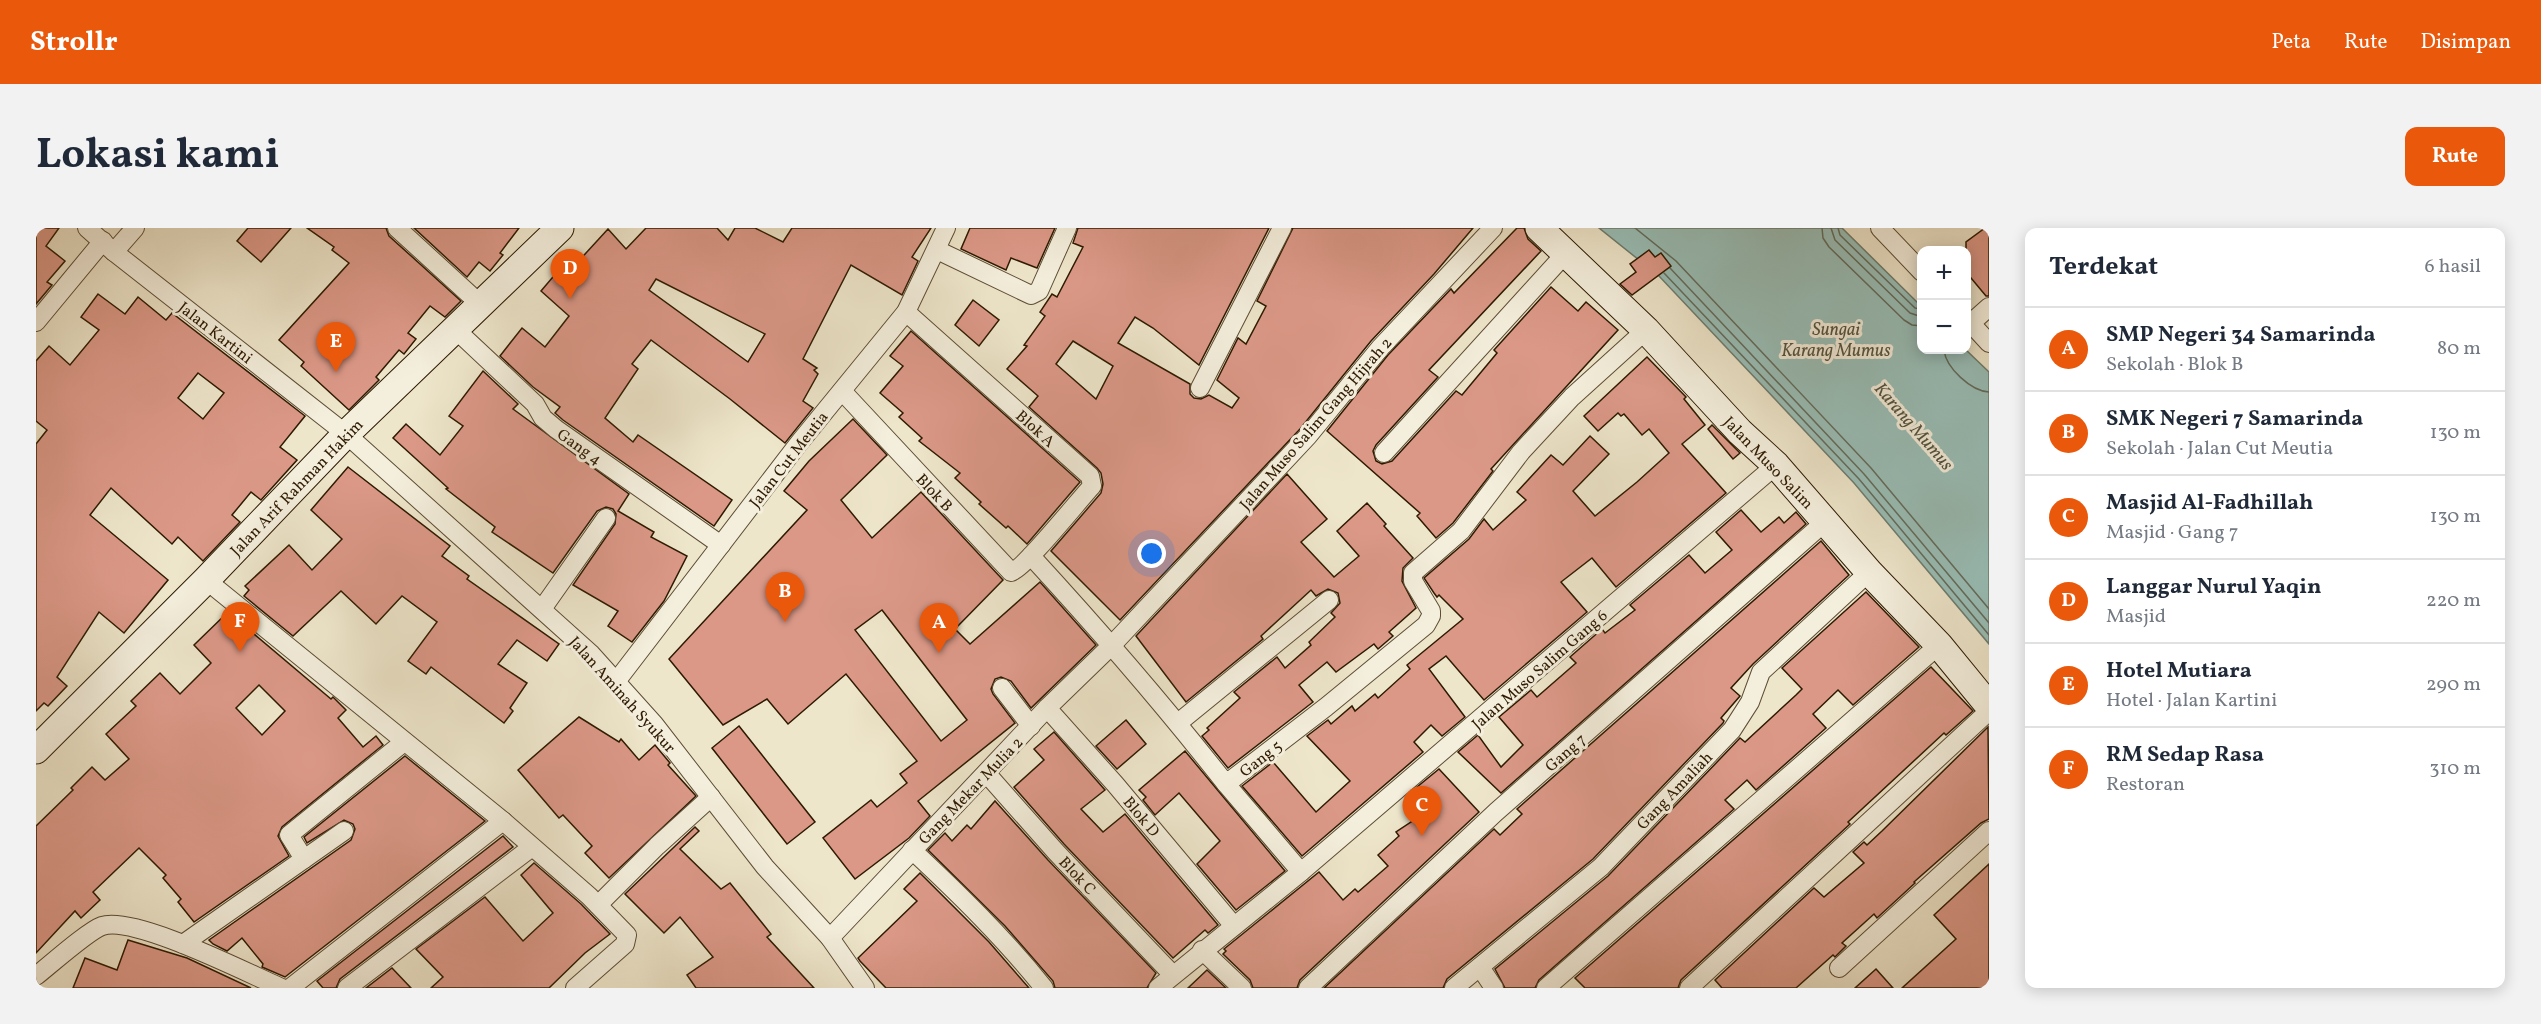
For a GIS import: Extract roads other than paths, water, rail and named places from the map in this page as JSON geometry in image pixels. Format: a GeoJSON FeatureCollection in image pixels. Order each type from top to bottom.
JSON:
{"type":"FeatureCollection","features":[{"type":"Feature","properties":{"kind":"street","name":"Jalan Kartini"},"geometry":{"type":"LineString","coordinates":[[87,228],[346,434]]}},
{"type":"Feature","properties":{"kind":"street"},"geometry":{"type":"LineString","coordinates":[[36,322],[108,247],[135,228]]}},
{"type":"Feature","properties":{"kind":"street"},"geometry":{"type":"LineString","coordinates":[[397,228],[480,304]]}},
{"type":"Feature","properties":{"kind":"street","name":"Jalan Arif Rahman Hakim"},"geometry":{"type":"LineString","coordinates":[[36,750],[206,580],[346,434],[560,228]]}},
{"type":"Feature","properties":{"kind":"street","name":"Jalan Cut Meutia"},"geometry":{"type":"LineString","coordinates":[[615,683],[799,443],[906,312],[938,250],[946,228]]}},
{"type":"Feature","properties":{"kind":"street"},"geometry":{"type":"LineString","coordinates":[[938,250],[1032,295],[1039,291],[1067,228]]}},
{"type":"Feature","properties":{"kind":"street"},"geometry":{"type":"LineString","coordinates":[[1200,388],[1282,228]]}},
{"type":"Feature","properties":{"kind":"street","name":"Jalan Muso Salim Gang Hijrah 2"},"geometry":{"type":"LineString","coordinates":[[1112,645],[1308,436],[1380,348],[1493,228]]}},
{"type":"Feature","properties":{"kind":"street","name":"Jalan Muso Salim"},"geometry":{"type":"LineString","coordinates":[[1539,228],[1646,330],[1740,432],[1776,465],[1869,572],[1939,645],[1989,706]]}},
{"type":"Feature","properties":{"kind":"street"},"geometry":{"type":"LineString","coordinates":[[1880,228],[1917,267]]}},
{"type":"Feature","properties":{"kind":"street"},"geometry":{"type":"LineString","coordinates":[[1384,453],[1565,254]]}},
{"type":"Feature","properties":{"kind":"street"},"geometry":{"type":"LineString","coordinates":[[1971,320],[1989,307]]}},
{"type":"Feature","properties":{"kind":"street","name":"Blok A"},"geometry":{"type":"LineString","coordinates":[[906,312],[1090,476],[1092,486],[1031,556]]}},
{"type":"Feature","properties":{"kind":"street"},"geometry":{"type":"LineString","coordinates":[[1971,323],[1989,343]]}},
{"type":"Feature","properties":{"kind":"street","name":"Gang 4"},"geometry":{"type":"LineString","coordinates":[[455,329],[535,404],[543,418],[556,429],[721,545]]}},
{"type":"Feature","properties":{"kind":"street","name":"Gang 5"},"geometry":{"type":"LineString","coordinates":[[1112,645],[1226,784],[1326,707],[1426,625],[1431,616],[1429,607],[1413,581],[1413,573],[1461,531],[1521,452],[1572,398],[1646,330]]}},
{"type":"Feature","properties":{"kind":"street","name":"Blok B"},"geometry":{"type":"LineString","coordinates":[[842,391],[1007,569],[1016,571],[1031,556]]}},
{"type":"Feature","properties":{"kind":"street","name":"Jalan Aminah Syukur"},"geometry":{"type":"LineString","coordinates":[[346,434],[591,654],[654,724],[765,867],[830,938],[865,988]]}},
{"type":"Feature","properties":{"kind":"street","name":"Jalan Muso Salim Gang 6"},"geometry":{"type":"LineString","coordinates":[[1158,988],[1172,974],[1301,872],[1776,465]]}},
{"type":"Feature","properties":{"kind":"street"},"geometry":{"type":"LineString","coordinates":[[542,609],[606,518]]}},
{"type":"Feature","properties":{"kind":"street","name":"Gang 7"},"geometry":{"type":"LineString","coordinates":[[1308,988],[1496,812],[1826,521]]}},
{"type":"Feature","properties":{"kind":"street"},"geometry":{"type":"LineString","coordinates":[[1031,556],[1112,645]]}},
{"type":"Feature","properties":{"kind":"street","name":"Gang Amaliah"},"geometry":{"type":"LineString","coordinates":[[1454,988],[1601,867],[1732,730],[1750,702],[1761,672],[1869,572]]}},
{"type":"Feature","properties":{"kind":"street"},"geometry":{"type":"LineString","coordinates":[[206,580],[503,821],[598,905],[627,935],[627,939],[575,988]]}},
{"type":"Feature","properties":{"kind":"street"},"geometry":{"type":"LineString","coordinates":[[1178,723],[1329,600]]}},
{"type":"Feature","properties":{"kind":"street","name":"Gang Mekar Mulia 2"},"geometry":{"type":"LineString","coordinates":[[830,938],[1047,708],[1112,645]]}},
{"type":"Feature","properties":{"kind":"street"},"geometry":{"type":"LineString","coordinates":[[1546,988],[1939,645]]}},
{"type":"Feature","properties":{"kind":"street"},"geometry":{"type":"LineString","coordinates":[[1002,688],[1031,726]]}},
{"type":"Feature","properties":{"kind":"street","name":"Blok D"},"geometry":{"type":"LineString","coordinates":[[1047,708],[1115,784],[1234,926]]}},
{"type":"Feature","properties":{"kind":"street"},"geometry":{"type":"LineString","coordinates":[[1689,988],[1989,711]]}},
{"type":"Feature","properties":{"kind":"street"},"geometry":{"type":"LineString","coordinates":[[304,859],[289,835],[404,742]]}},
{"type":"Feature","properties":{"kind":"street","name":"Blok C"},"geometry":{"type":"LineString","coordinates":[[987,774],[1045,840],[1172,974]]}},
{"type":"Feature","properties":{"kind":"street"},"geometry":{"type":"LineString","coordinates":[[1226,784],[1301,872]]}},
{"type":"Feature","properties":{"kind":"street"},"geometry":{"type":"LineString","coordinates":[[598,905],[657,846],[711,797]]}},
{"type":"Feature","properties":{"kind":"street"},"geometry":{"type":"LineString","coordinates":[[290,988],[503,821]]}},
{"type":"Feature","properties":{"kind":"street"},"geometry":{"type":"LineString","coordinates":[[183,944],[344,831]]}},
{"type":"Feature","properties":{"kind":"street"},"geometry":{"type":"LineString","coordinates":[[1839,968],[1989,831]]}},
{"type":"Feature","properties":{"kind":"street"},"geometry":{"type":"LineString","coordinates":[[347,988],[532,846]]}},
{"type":"Feature","properties":{"kind":"street"},"geometry":{"type":"LineString","coordinates":[[912,850],[982,916],[1044,988]]}},
{"type":"Feature","properties":{"kind":"street"},"geometry":{"type":"LineString","coordinates":[[36,976],[100,927],[114,924],[183,944],[282,988]]}},
{"type":"Feature","properties":{"kind":"street"},"geometry":{"type":"LineString","coordinates":[[1202,950],[1242,988]]}},
{"type":"Feature","properties":{"kind":"street"},"geometry":{"type":"LineString","coordinates":[[1480,967],[1494,988]]}},
{"type":"Feature","properties":{"kind":"water","name":"Sungai Karang Mumus"},"geometry":{"type":"Polygon","coordinates":[[[1599,228],[1842,228],[1917,302],[1917,354],[1970,354],[1989,372],[1989,644],[1854,483],[1659,276],[1599,228]]]}},
{"type":"Feature","properties":{"kind":"place","name":"Langgar Nurul Yaqin"},"geometry":{"type":"Point","coordinates":[570,299]}},
{"type":"Feature","properties":{"kind":"place","name":"Hotel Mutiara"},"geometry":{"type":"Point","coordinates":[336,372]}},
{"type":"Feature","properties":{"kind":"place","name":"SMK Negeri 7 Samarinda"},"geometry":{"type":"Point","coordinates":[785,622]}},
{"type":"Feature","properties":{"kind":"place","name":"RM Sedap Rasa"},"geometry":{"type":"Point","coordinates":[240,652]}},
{"type":"Feature","properties":{"kind":"place","name":"SMP Negeri 34 Samarinda"},"geometry":{"type":"Point","coordinates":[939,653]}},
{"type":"Feature","properties":{"kind":"place","name":"Masjid Al-Fadhillah"},"geometry":{"type":"Point","coordinates":[1422,836]}},
{"type":"Feature","properties":{"kind":"water label","name":"Karang Mumus"},"geometry":{"type":"Point","coordinates":[1914,426]}}]}
